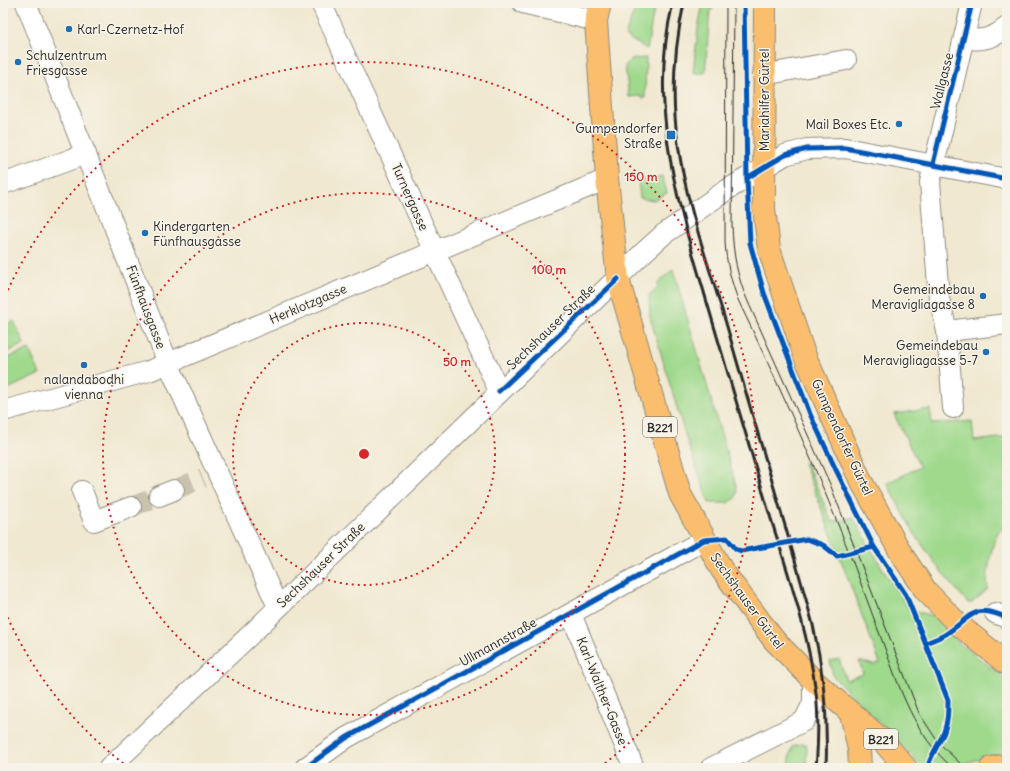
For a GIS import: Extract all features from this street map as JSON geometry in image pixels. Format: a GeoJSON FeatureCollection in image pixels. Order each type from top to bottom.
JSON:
{"type":"FeatureCollection","features":[{"type":"Feature","properties":{"kind":"main road","name":"Mariahilfer Gürtel"},"geometry":{"type":"LineString","coordinates":[[763,167],[765,3]]}},
{"type":"Feature","properties":{"kind":"main road","name":"B221"},"geometry":{"type":"LineString","coordinates":[[598,12],[607,179],[618,279]]}},
{"type":"Feature","properties":{"kind":"main road","name":"Gumpendorfer Gürtel"},"geometry":{"type":"LineString","coordinates":[[763,167],[764,209],[769,249],[804,354],[860,479],[902,555],[926,591],[958,624],[1007,664]]}},
{"type":"Feature","properties":{"kind":"main road","name":"Sechshauser Gürtel"},"geometry":{"type":"LineString","coordinates":[[618,279],[680,494],[704,540],[722,570],[774,640],[813,680],[881,739],[906,768]]}},
{"type":"Feature","properties":{"kind":"main road"},"geometry":{"type":"LineString","coordinates":[[851,714],[859,749],[860,768]]}},
{"type":"Feature","properties":{"kind":"main road"},"geometry":{"type":"LineString","coordinates":[[991,768],[1007,765]]}},
{"type":"Feature","properties":{"kind":"street","name":"Fünfhausgasse"},"geometry":{"type":"LineString","coordinates":[[26,3],[168,363],[210,475],[278,607]]}},
{"type":"Feature","properties":{"kind":"street","name":"Turnergasse"},"geometry":{"type":"LineString","coordinates":[[321,3],[499,391]]}},
{"type":"Feature","properties":{"kind":"street"},"geometry":{"type":"LineString","coordinates":[[523,3],[598,12]]}},
{"type":"Feature","properties":{"kind":"street","name":"Wallgasse"},"geometry":{"type":"LineString","coordinates":[[953,408],[947,331],[939,291],[930,182],[972,3]]}},
{"type":"Feature","properties":{"kind":"street"},"geometry":{"type":"LineString","coordinates":[[964,38],[976,41],[990,38],[997,36],[1007,27]]}},
{"type":"Feature","properties":{"kind":"street"},"geometry":{"type":"LineString","coordinates":[[763,75],[846,60]]}},
{"type":"Feature","properties":{"kind":"street"},"geometry":{"type":"LineString","coordinates":[[763,167],[785,156],[807,149],[845,148],[933,164],[1007,180]]}},
{"type":"Feature","properties":{"kind":"street"},"geometry":{"type":"LineString","coordinates":[[3,184],[86,154]]}},
{"type":"Feature","properties":{"kind":"street","name":"Mariahilfer Gürtel"},"geometry":{"type":"LineString","coordinates":[[618,279],[665,233],[716,197],[763,167]]}},
{"type":"Feature","properties":{"kind":"street","name":"Herklotzgasse"},"geometry":{"type":"LineString","coordinates":[[3,412],[149,371],[607,179]]}},
{"type":"Feature","properties":{"kind":"street","name":"Sechshauser Straße"},"geometry":{"type":"LineString","coordinates":[[109,768],[278,607],[499,391],[618,279]]}},
{"type":"Feature","properties":{"kind":"street"},"geometry":{"type":"LineString","coordinates":[[947,331],[1007,324]]}},
{"type":"Feature","properties":{"kind":"street"},"geometry":{"type":"LineString","coordinates":[[82,491],[94,521],[130,507]]}},
{"type":"Feature","properties":{"kind":"street","name":"Ullmannstraße"},"geometry":{"type":"LineString","coordinates":[[306,768],[346,738],[704,540]]}},
{"type":"Feature","properties":{"kind":"street","name":"Karl-Walther-Gasse"},"geometry":{"type":"LineString","coordinates":[[571,614],[634,768]]}},
{"type":"Feature","properties":{"kind":"street"},"geometry":{"type":"LineString","coordinates":[[711,768],[804,720],[813,703],[813,680]]}},
{"type":"Feature","properties":{"kind":"green space"},"geometry":{"type":"Polygon","coordinates":[[[637,3],[655,3],[647,49],[625,36],[637,3]]]}},
{"type":"Feature","properties":{"kind":"green space"},"geometry":{"type":"Polygon","coordinates":[[[703,3],[713,3],[713,9],[710,11],[705,73],[693,73],[698,28],[703,3]]]}},
{"type":"Feature","properties":{"kind":"green space"},"geometry":{"type":"Polygon","coordinates":[[[646,58],[645,98],[642,98],[641,96],[629,97],[625,66],[631,59],[646,58]]]}},
{"type":"Feature","properties":{"kind":"green space"},"geometry":{"type":"Polygon","coordinates":[[[662,176],[667,193],[654,200],[640,198],[638,181],[662,176]]]}},
{"type":"Feature","properties":{"kind":"green space"},"geometry":{"type":"Polygon","coordinates":[[[673,269],[736,485],[737,492],[735,499],[727,503],[709,503],[686,438],[650,317],[649,295],[658,286],[657,284],[673,269]]]}},
{"type":"Feature","properties":{"kind":"green space"},"geometry":{"type":"Polygon","coordinates":[[[14,321],[24,344],[3,354],[3,326],[14,321]]]}},
{"type":"Feature","properties":{"kind":"green space"},"geometry":{"type":"Polygon","coordinates":[[[29,349],[40,374],[3,391],[3,360],[29,349]]]}},
{"type":"Feature","properties":{"kind":"green space"},"geometry":{"type":"Polygon","coordinates":[[[930,409],[932,424],[972,421],[974,441],[1007,437],[1007,526],[999,531],[994,542],[988,569],[988,589],[972,603],[968,603],[940,570],[914,533],[887,483],[920,467],[894,414],[930,409]]]}},
{"type":"Feature","properties":{"kind":"green space"},"geometry":{"type":"Polygon","coordinates":[[[806,462],[832,522],[853,517],[884,571],[909,609],[932,616],[960,644],[1007,679],[1007,752],[946,768],[924,768],[833,676],[830,661],[839,659],[846,680],[863,674],[859,661],[874,665],[880,663],[804,463],[806,462]]]}},
{"type":"Feature","properties":{"kind":"green space"},"geometry":{"type":"Polygon","coordinates":[[[806,744],[807,747],[806,767],[789,768],[790,755],[793,746],[806,744]]]}},
{"type":"Feature","properties":{"kind":"tunnel"},"geometry":{"type":"LineString","coordinates":[[174,490],[203,478]]}},
{"type":"Feature","properties":{"kind":"tunnel"},"geometry":{"type":"LineString","coordinates":[[131,507],[159,496]]}},
{"type":"Feature","properties":{"kind":"tram line"},"geometry":{"type":"LineString","coordinates":[[726,3],[725,241],[726,257],[731,279],[739,302],[792,416],[829,503],[902,694],[918,726],[928,741],[939,755],[953,768]]}},
{"type":"Feature","properties":{"kind":"tram line"},"geometry":{"type":"LineString","coordinates":[[734,3],[732,225],[733,246],[741,285],[830,484],[919,713],[938,742],[965,768]]}},
{"type":"Feature","properties":{"kind":"railway"},"geometry":{"type":"LineString","coordinates":[[673,3],[666,39],[663,74],[664,109],[674,179],[691,248],[789,576],[808,646],[817,702],[818,730],[816,768]]}},
{"type":"Feature","properties":{"kind":"railway"},"geometry":{"type":"LineString","coordinates":[[684,3],[676,55],[674,91],[676,126],[682,169],[687,193],[813,625],[820,660],[826,714],[826,768]]}},
{"type":"Feature","properties":{"kind":"cycle path"},"geometry":{"type":"LineString","coordinates":[[744,3],[747,178],[750,243],[764,293],[810,414],[874,547],[906,595],[948,700],[948,716],[945,728],[929,763]]}},
{"type":"Feature","properties":{"kind":"cycle path"},"geometry":{"type":"LineString","coordinates":[[933,164],[972,3]]}},
{"type":"Feature","properties":{"kind":"cycle path"},"geometry":{"type":"LineString","coordinates":[[747,178],[785,155],[807,149],[845,148],[1007,179]]}},
{"type":"Feature","properties":{"kind":"cycle path"},"geometry":{"type":"LineString","coordinates":[[499,391],[618,279]]}},
{"type":"Feature","properties":{"kind":"cycle path"},"geometry":{"type":"LineString","coordinates":[[305,768],[346,738],[704,540],[727,538],[736,549],[741,551],[807,539],[823,545],[837,556],[874,547]]}},
{"type":"Feature","properties":{"kind":"cycle path"},"geometry":{"type":"LineString","coordinates":[[926,643],[944,635],[968,617],[980,612],[987,611],[1007,618]]}},
{"type":"Feature","properties":{"kind":"place","name":"Karl-Czernetz-Hof"},"geometry":{"type":"Point","coordinates":[69,29]}},
{"type":"Feature","properties":{"kind":"place","name":"Schulzentrum Friesgasse"},"geometry":{"type":"Point","coordinates":[18,62]}},
{"type":"Feature","properties":{"kind":"place","name":"Mail Boxes Etc."},"geometry":{"type":"Point","coordinates":[899,124]}},
{"type":"Feature","properties":{"kind":"place","name":"Gumpendorfer Straße"},"geometry":{"type":"Point","coordinates":[671,135]}},
{"type":"Feature","properties":{"kind":"place","name":"Kindergarten Fünfhausgasse"},"geometry":{"type":"Point","coordinates":[145,233]}},
{"type":"Feature","properties":{"kind":"place","name":"Gemeindebau Meravigliagasse 8"},"geometry":{"type":"Point","coordinates":[983,296]}},
{"type":"Feature","properties":{"kind":"place","name":"Gemeindebau Meravigliagasse 5-7"},"geometry":{"type":"Point","coordinates":[986,352]}},
{"type":"Feature","properties":{"kind":"place","name":"nalandabodhi vienna"},"geometry":{"type":"Point","coordinates":[84,365]}}]}
